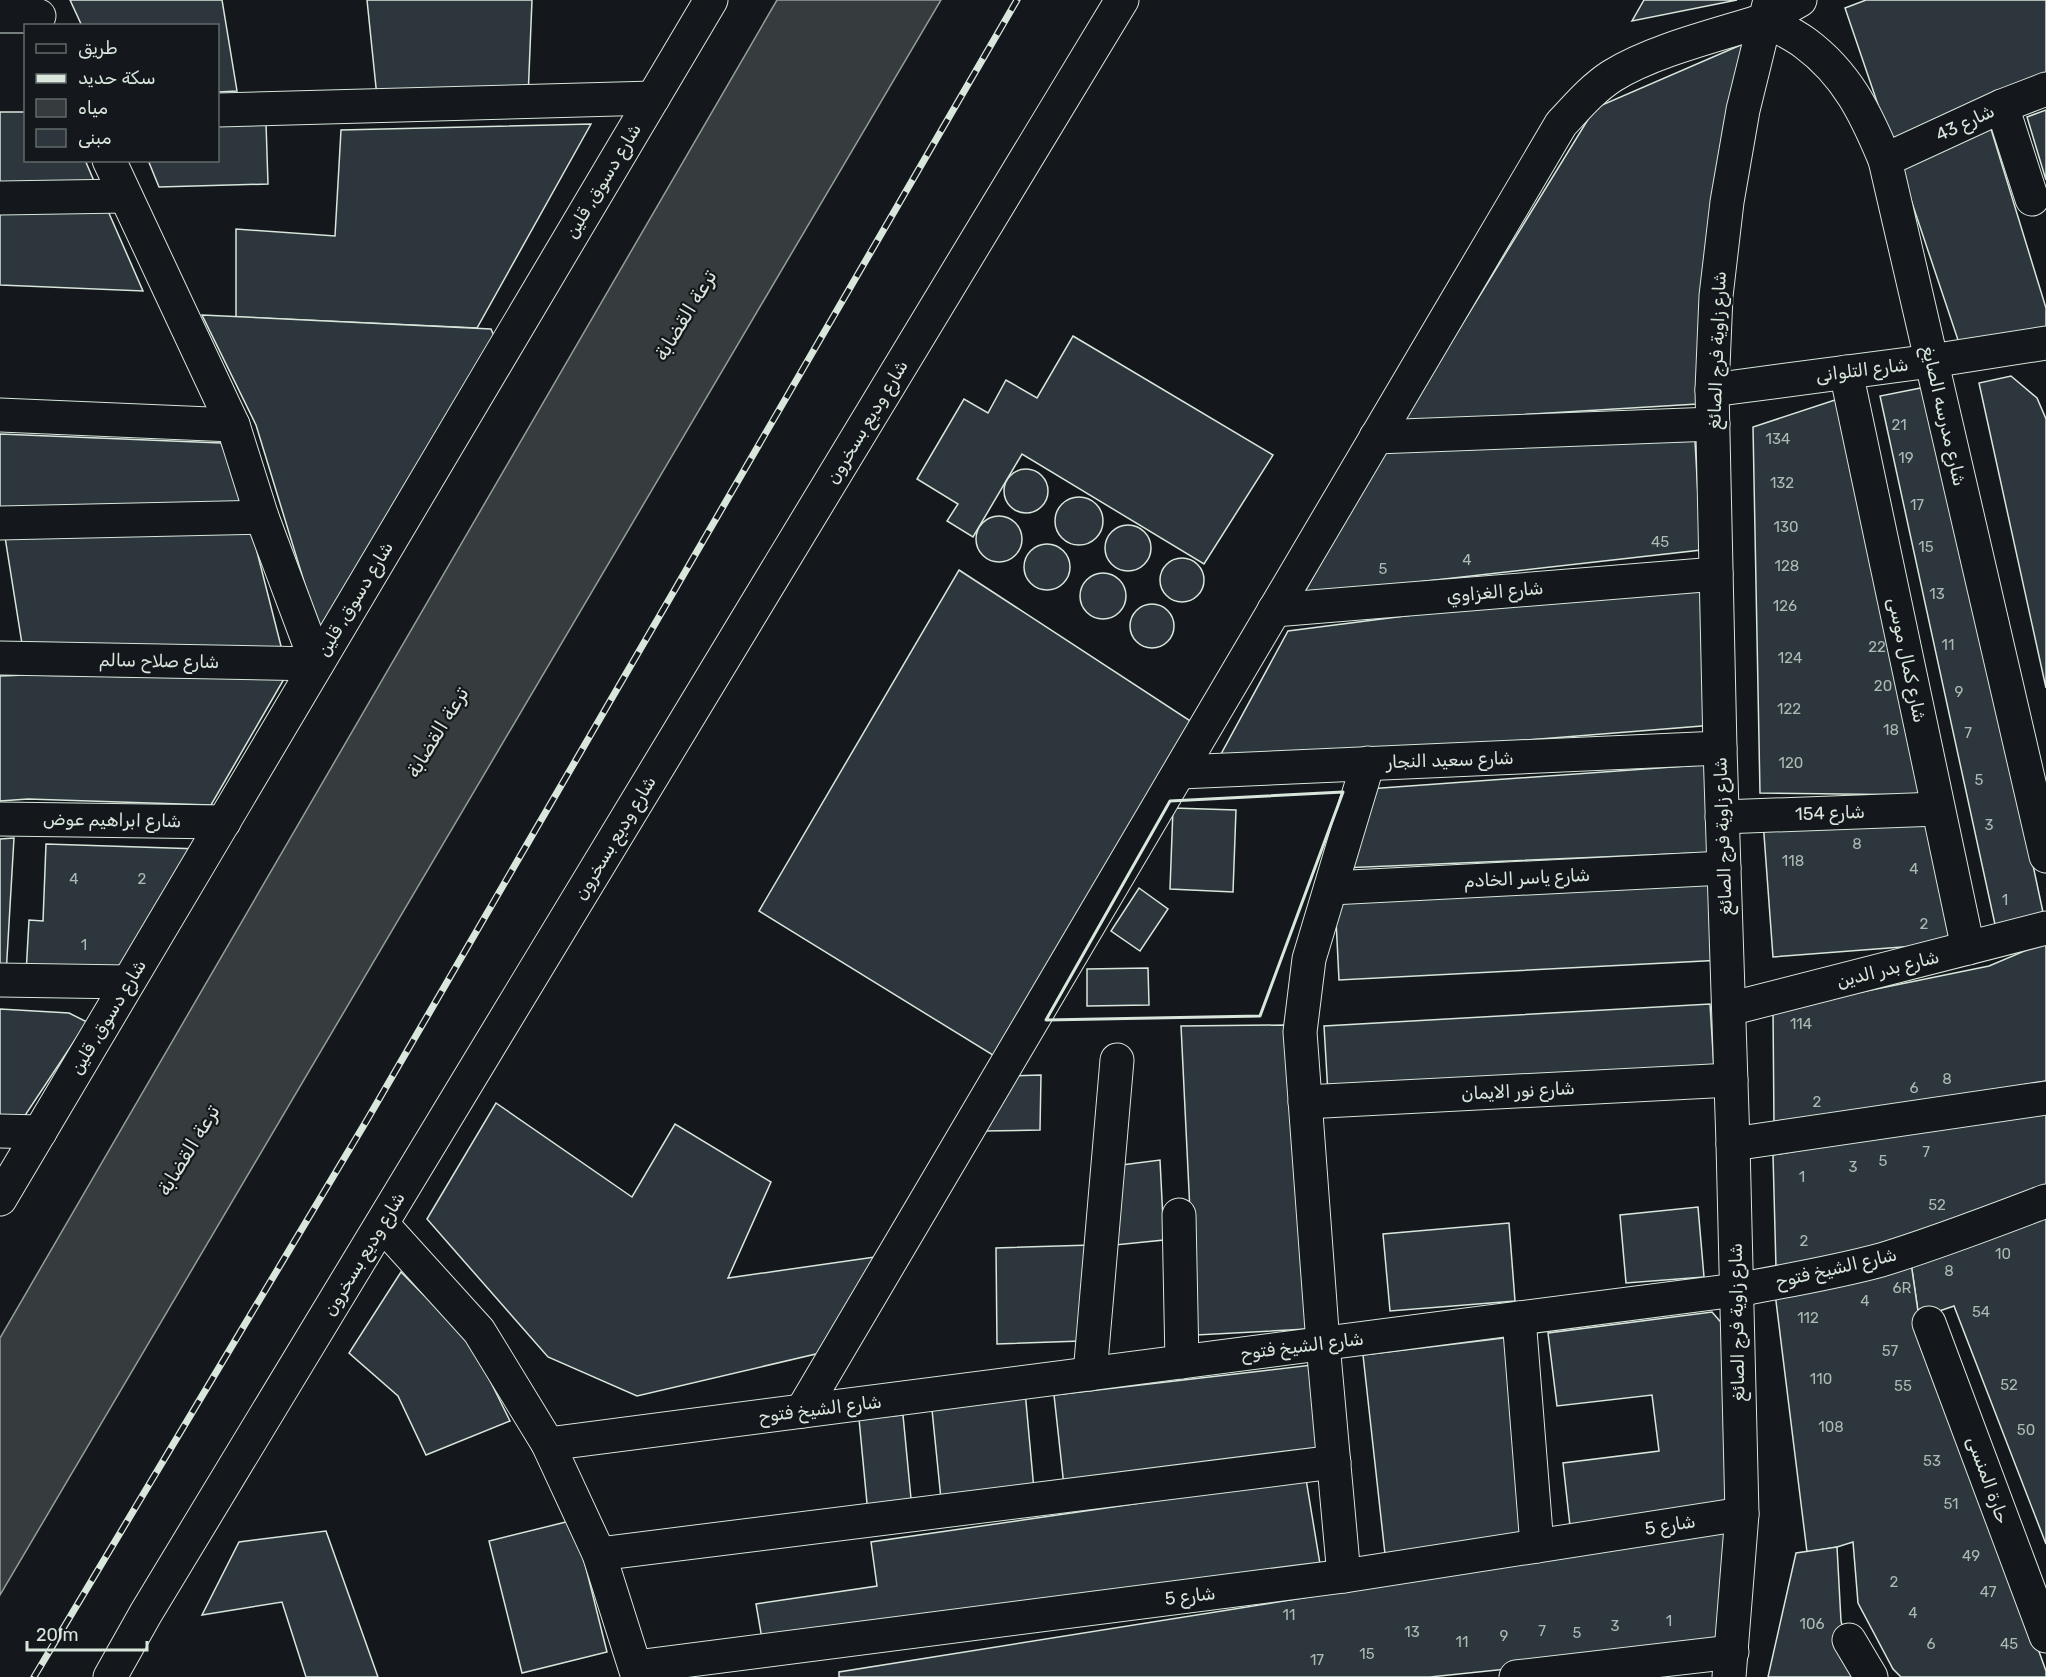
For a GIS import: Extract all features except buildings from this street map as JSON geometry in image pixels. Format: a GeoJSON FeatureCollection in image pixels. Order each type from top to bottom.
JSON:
{"type":"FeatureCollection","features":[{"type":"Feature","properties":{"kind":"street","name":"شارع دسوق, قلين"},"geometry":{"type":"LineString","coordinates":[[0,1199],[711,0]]}},
{"type":"Feature","properties":{"kind":"street","name":"شارع وديع بسخرون"},"geometry":{"type":"LineString","coordinates":[[110,1677],[146,1613],[1122,0]]}},
{"type":"Feature","properties":{"kind":"street"},"geometry":{"type":"LineString","coordinates":[[802,1411],[1561,124],[1585,98],[1612,77],[1643,60],[1768,10],[1800,0]]}},
{"type":"Feature","properties":{"kind":"street","name":"شارع مدرسه الصايغ"},"geometry":{"type":"LineString","coordinates":[[1768,10],[1840,76],[1866,115],[1885,160],[2046,856]]}},
{"type":"Feature","properties":{"kind":"street","name":"شارع زاوية فرج الصائغ"},"geometry":{"type":"LineString","coordinates":[[1731,1664],[1742,1514],[1720,748],[1713,390],[1716,296],[1727,202],[1743,110],[1768,10]]}},
{"type":"Feature","properties":{"kind":"street"},"geometry":{"type":"LineString","coordinates":[[0,16],[38,14]]}},
{"type":"Feature","properties":{"kind":"street","name":"شارع 43"},"geometry":{"type":"LineString","coordinates":[[1885,160],[2046,88]]}},
{"type":"Feature","properties":{"kind":"street"},"geometry":{"type":"LineString","coordinates":[[219,110],[653,98]]}},
{"type":"Feature","properties":{"kind":"street"},"geometry":{"type":"LineString","coordinates":[[2002,106],[2032,199]]}},
{"type":"Feature","properties":{"kind":"street"},"geometry":{"type":"LineString","coordinates":[[110,162],[233,425],[262,517],[317,664]]}},
{"type":"Feature","properties":{"kind":"street"},"geometry":{"type":"LineString","coordinates":[[0,198],[125,196]]}},
{"type":"Feature","properties":{"kind":"street","name":"شارع التلوانى"},"geometry":{"type":"LineString","coordinates":[[1713,390],[1931,361],[2043,353]]}},
{"type":"Feature","properties":{"kind":"street","name":"شارع كمال موسى"},"geometry":{"type":"LineString","coordinates":[[1846,372],[1968,948]]}},
{"type":"Feature","properties":{"kind":"street"},"geometry":{"type":"LineString","coordinates":[[0,415],[233,425]]}},
{"type":"Feature","properties":{"kind":"street"},"geometry":{"type":"LineString","coordinates":[[1376,437],[1713,424]]}},
{"type":"Feature","properties":{"kind":"street"},"geometry":{"type":"LineString","coordinates":[[0,523],[262,517]]}},
{"type":"Feature","properties":{"kind":"street","name":"شارع الغزاوي"},"geometry":{"type":"LineString","coordinates":[[1274,610],[1716,574]]}},
{"type":"Feature","properties":{"kind":"street","name":"شارع صلاح سالم"},"geometry":{"type":"LineString","coordinates":[[0,658],[317,664]]}},
{"type":"Feature","properties":{"kind":"street","name":"شارع سعيد النجار"},"geometry":{"type":"LineString","coordinates":[[1180,772],[1720,748]]}},
{"type":"Feature","properties":{"kind":"street"},"geometry":{"type":"LineString","coordinates":[[1344,1576],[1323,1344],[1300,1032],[1309,959],[1368,763]]}},
{"type":"Feature","properties":{"kind":"street","name":"شارع 154"},"geometry":{"type":"LineString","coordinates":[[1722,817],[1938,809]]}},
{"type":"Feature","properties":{"kind":"street","name":"شارع ابراهيم عوض"},"geometry":{"type":"LineString","coordinates":[[0,819],[224,822]]}},
{"type":"Feature","properties":{"kind":"street","name":"شارع ياسر الخادم"},"geometry":{"type":"LineString","coordinates":[[1331,888],[1724,868]]}},
{"type":"Feature","properties":{"kind":"street","name":"شارع بدر الدين"},"geometry":{"type":"LineString","coordinates":[[1729,1009],[2046,928]]}},
{"type":"Feature","properties":{"kind":"street"},"geometry":{"type":"LineString","coordinates":[[0,980],[128,982]]}},
{"type":"Feature","properties":{"kind":"street"},"geometry":{"type":"LineString","coordinates":[[1090,1374],[1117,1060]]}},
{"type":"Feature","properties":{"kind":"street","name":"شارع نور الايمان"},"geometry":{"type":"LineString","coordinates":[[1305,1102],[1731,1080]]}},
{"type":"Feature","properties":{"kind":"street"},"geometry":{"type":"LineString","coordinates":[[1733,1144],[2046,1098]]}},
{"type":"Feature","properties":{"kind":"street"},"geometry":{"type":"LineString","coordinates":[[0,1131],[40,1132]]}},
{"type":"Feature","properties":{"kind":"street","name":"شارع الشيخ فتوح"},"geometry":{"type":"LineString","coordinates":[[548,1444],[1736,1290],[1809,1277],[1880,1260],[2046,1201]]}},
{"type":"Feature","properties":{"kind":"street"},"geometry":{"type":"LineString","coordinates":[[1179,1215],[1182,1362]]}},
{"type":"Feature","properties":{"kind":"street"},"geometry":{"type":"LineString","coordinates":[[382,1224],[479,1332],[548,1444],[599,1554],[637,1672]]}},
{"type":"Feature","properties":{"kind":"street"},"geometry":{"type":"LineString","coordinates":[[1519,1318],[1537,1546]]}},
{"type":"Feature","properties":{"kind":"street","name":"حارة المنسى"},"geometry":{"type":"LineString","coordinates":[[1929,1323],[2046,1636]]}},
{"type":"Feature","properties":{"kind":"street"},"geometry":{"type":"LineString","coordinates":[[599,1554],[1334,1462]]}},
{"type":"Feature","properties":{"kind":"street","name":"شارع 5"},"geometry":{"type":"LineString","coordinates":[[637,1672],[1344,1576],[1742,1514]]}},
{"type":"Feature","properties":{"kind":"street"},"geometry":{"type":"LineString","coordinates":[[1849,1640],[1871,1677]]}},
{"type":"Feature","properties":{"kind":"street"},"geometry":{"type":"LineString","coordinates":[[1516,1677],[1731,1664]]}},
{"type":"Feature","properties":{"kind":"water","name":"ترعة القضابة"},"geometry":{"type":"Polygon","coordinates":[[[777,0],[941,0],[0,1595],[0,1338],[777,0]]]}},
{"type":"Feature","properties":{"kind":"railway"},"geometry":{"type":"LineString","coordinates":[[34,1677],[367,1120],[1017,0]]}},
{"type":"Feature","properties":{"kind":"wall"},"geometry":{"type":"LineString","coordinates":[[1343,792],[1260,1016],[1046,1020],[1170,801],[1343,792]]}}]}
